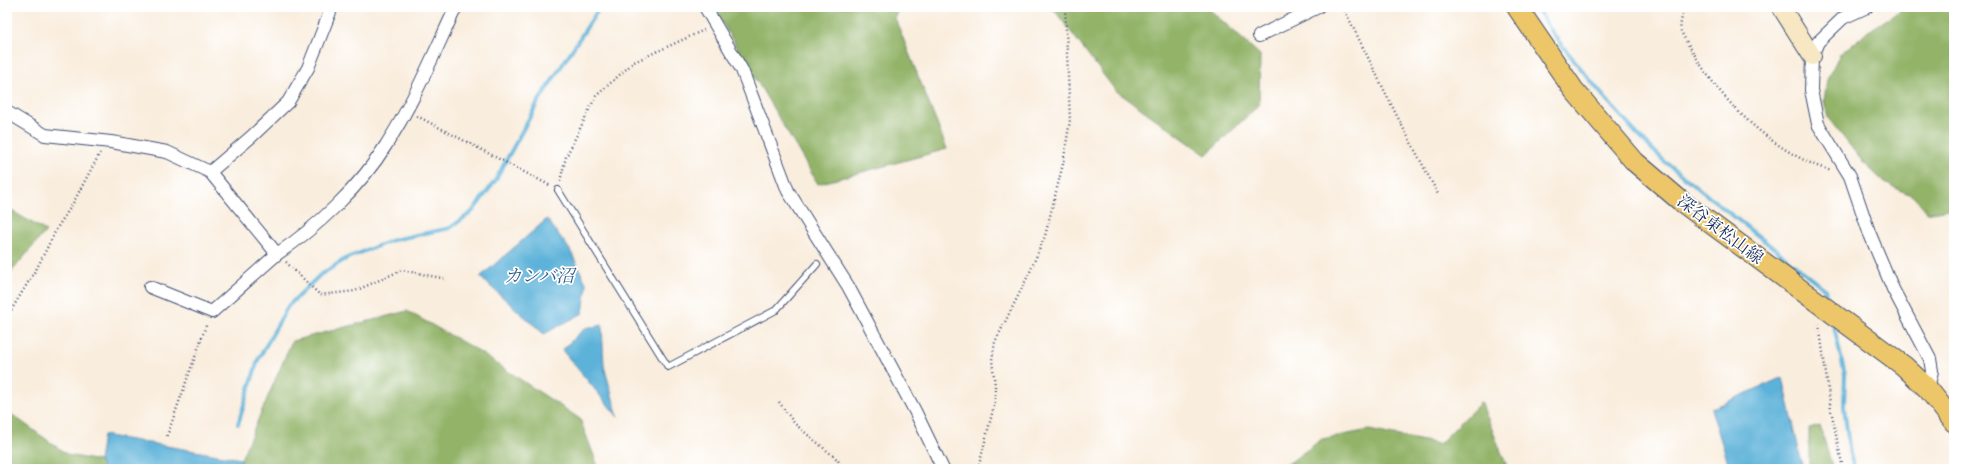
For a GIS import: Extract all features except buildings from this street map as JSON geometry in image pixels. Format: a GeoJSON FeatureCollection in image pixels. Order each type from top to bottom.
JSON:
{"type":"FeatureCollection","features":[{"type":"Feature","properties":{"kind":"main road","name":"深谷東松山線"},"geometry":{"type":"LineString","coordinates":[[1517,7],[1573,89],[1635,162],[1682,202],[1904,366],[1928,389],[1954,422]]}},
{"type":"Feature","properties":{"kind":"street"},"geometry":{"type":"LineString","coordinates":[[210,172],[251,137],[288,102],[308,68],[332,7]]}},
{"type":"Feature","properties":{"kind":"street"},"geometry":{"type":"LineString","coordinates":[[150,287],[212,312],[276,254],[324,216],[361,180],[386,146],[406,110],[456,7]]}},
{"type":"Feature","properties":{"kind":"street"},"geometry":{"type":"LineString","coordinates":[[705,7],[742,70],[788,191],[848,286],[915,411],[943,469]]}},
{"type":"Feature","properties":{"kind":"street"},"geometry":{"type":"LineString","coordinates":[[1259,36],[1318,7]]}},
{"type":"Feature","properties":{"kind":"street"},"geometry":{"type":"LineString","coordinates":[[1781,7],[1812,56]]}},
{"type":"Feature","properties":{"kind":"street"},"geometry":{"type":"LineString","coordinates":[[1867,7],[1843,18],[1818,42],[1812,56],[1811,90],[1818,124],[1850,176],[1869,232],[1894,289],[1930,359],[1932,371],[1928,389]]}},
{"type":"Feature","properties":{"kind":"street"},"geometry":{"type":"LineString","coordinates":[[7,112],[46,135],[106,142],[167,152],[210,172],[276,254]]}},
{"type":"Feature","properties":{"kind":"lane"},"geometry":{"type":"LineString","coordinates":[[558,190],[668,367],[776,310],[817,264]]}},
{"type":"Feature","properties":{"kind":"path"},"geometry":{"type":"LineString","coordinates":[[978,469],[995,402],[992,360],[995,342],[1029,274],[1045,236],[1063,164],[1070,120],[1066,7]]}},
{"type":"Feature","properties":{"kind":"path"},"geometry":{"type":"LineString","coordinates":[[1344,7],[1396,116],[1439,196]]}},
{"type":"Feature","properties":{"kind":"path"},"geometry":{"type":"LineString","coordinates":[[1685,7],[1681,30],[1701,66],[1734,108],[1768,139],[1818,167],[1850,176]]}},
{"type":"Feature","properties":{"kind":"path"},"geometry":{"type":"LineString","coordinates":[[406,110],[558,190],[566,157],[596,96],[634,62],[715,25]]}},
{"type":"Feature","properties":{"kind":"path"},"geometry":{"type":"LineString","coordinates":[[7,317],[38,266],[57,228],[72,205],[106,142]]}},
{"type":"Feature","properties":{"kind":"path"},"geometry":{"type":"LineString","coordinates":[[276,254],[320,295],[355,291],[402,270],[446,279]]}},
{"type":"Feature","properties":{"kind":"path"},"geometry":{"type":"LineString","coordinates":[[1816,302],[1831,410],[1843,469]]}},
{"type":"Feature","properties":{"kind":"path"},"geometry":{"type":"LineString","coordinates":[[166,436],[212,312]]}},
{"type":"Feature","properties":{"kind":"path"},"geometry":{"type":"LineString","coordinates":[[779,402],[795,424],[838,460],[841,469]]}},
{"type":"Feature","properties":{"kind":"green space"},"geometry":{"type":"Polygon","coordinates":[[[713,7],[898,7],[895,18],[947,149],[818,184],[713,7]]]}},
{"type":"Feature","properties":{"kind":"green space"},"geometry":{"type":"Polygon","coordinates":[[[1052,7],[1207,7],[1260,55],[1259,105],[1206,155],[1115,90],[1052,7]]]}},
{"type":"Feature","properties":{"kind":"green space"},"geometry":{"type":"Polygon","coordinates":[[[1909,7],[1954,7],[1954,208],[1927,213],[1913,196],[1885,183],[1863,162],[1828,118],[1824,101],[1827,79],[1840,54],[1867,32],[1903,9],[1909,7]]]}},
{"type":"Feature","properties":{"kind":"green space"},"geometry":{"type":"Polygon","coordinates":[[[7,208],[46,231],[7,277],[7,208]]]}},
{"type":"Feature","properties":{"kind":"green space"},"geometry":{"type":"Polygon","coordinates":[[[407,311],[473,348],[580,419],[599,469],[242,469],[241,459],[292,341],[407,311]]]}},
{"type":"Feature","properties":{"kind":"green space"},"geometry":{"type":"Polygon","coordinates":[[[1481,402],[1508,469],[1281,469],[1322,439],[1369,430],[1439,444],[1481,402]]]}},
{"type":"Feature","properties":{"kind":"green space"},"geometry":{"type":"Polygon","coordinates":[[[7,411],[68,455],[99,461],[103,469],[7,469],[7,411]]]}},
{"type":"Feature","properties":{"kind":"green space"},"geometry":{"type":"Polygon","coordinates":[[[1820,426],[1833,469],[1809,469],[1809,429],[1820,426]]]}},
{"type":"Feature","properties":{"kind":"water","name":"カンバ沼"},"geometry":{"type":"Polygon","coordinates":[[[547,219],[570,250],[587,285],[583,313],[544,334],[480,277],[547,219]]]}},
{"type":"Feature","properties":{"kind":"water"},"geometry":{"type":"Polygon","coordinates":[[[602,325],[604,366],[618,417],[562,350],[585,328],[602,325]]]}},
{"type":"Feature","properties":{"kind":"water"},"geometry":{"type":"Polygon","coordinates":[[[1783,377],[1803,469],[1730,469],[1711,409],[1783,377]]]}},
{"type":"Feature","properties":{"kind":"water"},"geometry":{"type":"Polygon","coordinates":[[[103,435],[241,459],[242,469],[103,469],[99,461],[103,435]]]}},
{"type":"Feature","properties":{"kind":"waterway"},"geometry":{"type":"LineString","coordinates":[[238,424],[258,360],[288,306],[320,275],[347,258],[393,240],[450,228],[472,212],[495,181],[538,102],[600,7]]}},
{"type":"Feature","properties":{"kind":"waterway"},"geometry":{"type":"LineString","coordinates":[[1536,7],[1556,38],[1604,97],[1635,132],[1664,161],[1825,289],[1827,300]]}},
{"type":"Feature","properties":{"kind":"waterway"},"geometry":{"type":"LineString","coordinates":[[1833,322],[1845,375],[1844,406],[1850,455],[1855,469]]}}]}
